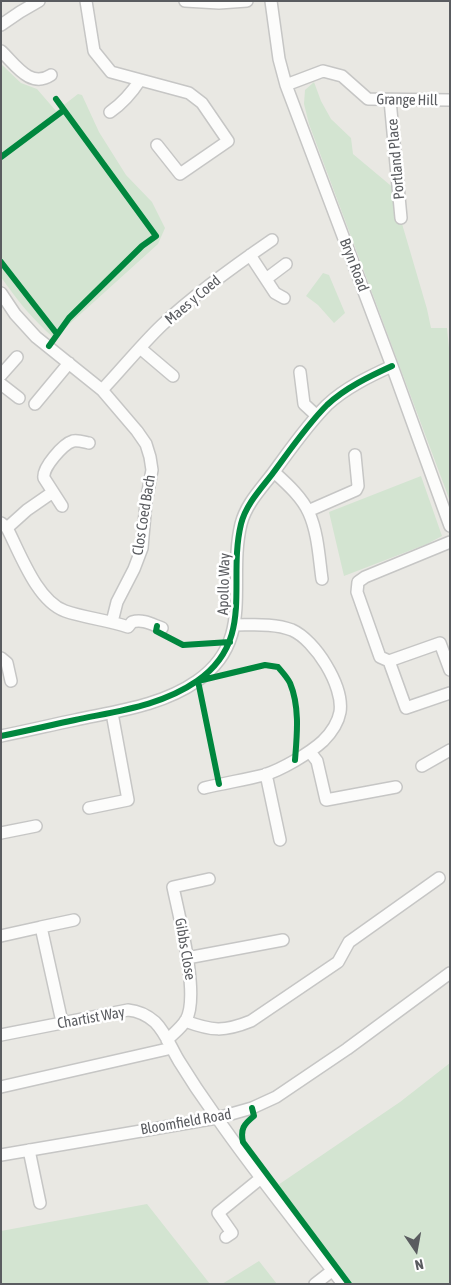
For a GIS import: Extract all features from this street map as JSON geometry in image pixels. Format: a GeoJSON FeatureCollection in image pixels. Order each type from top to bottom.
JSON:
{"type":"FeatureCollection","features":[{"type":"Feature","properties":{"kind":"street"},"geometry":{"type":"LineString","coordinates":[[1,25],[39,1]]}},
{"type":"Feature","properties":{"kind":"street"},"geometry":{"type":"LineString","coordinates":[[86,1],[94,51],[111,72],[189,94],[202,103],[228,141],[180,174],[157,145]]}},
{"type":"Feature","properties":{"kind":"street"},"geometry":{"type":"LineString","coordinates":[[185,1],[219,3],[247,1]]}},
{"type":"Feature","properties":{"kind":"street","name":"Bryn Road"},"geometry":{"type":"LineString","coordinates":[[271,1],[279,59],[286,85],[450,526]]}},
{"type":"Feature","properties":{"kind":"street"},"geometry":{"type":"LineString","coordinates":[[1,51],[28,77],[34,80],[51,75]]}},
{"type":"Feature","properties":{"kind":"street","name":"Grange Hill"},"geometry":{"type":"LineString","coordinates":[[286,85],[323,71],[342,76],[368,99],[450,100]]}},
{"type":"Feature","properties":{"kind":"street"},"geometry":{"type":"LineString","coordinates":[[110,112],[130,96],[140,80]]}},
{"type":"Feature","properties":{"kind":"street","name":"Portland Place"},"geometry":{"type":"LineString","coordinates":[[390,100],[401,218]]}},
{"type":"Feature","properties":{"kind":"street","name":"Maes y Coed"},"geometry":{"type":"LineString","coordinates":[[102,390],[160,326],[184,305],[272,240]]}},
{"type":"Feature","properties":{"kind":"street"},"geometry":{"type":"LineString","coordinates":[[250,255],[275,293],[284,298]]}},
{"type":"Feature","properties":{"kind":"street"},"geometry":{"type":"LineString","coordinates":[[266,279],[286,264]]}},
{"type":"Feature","properties":{"kind":"street","name":"Clos Coed Bach"},"geometry":{"type":"LineString","coordinates":[[1,293],[15,314],[36,337],[102,390],[146,444],[152,470],[146,502],[142,548],[134,569],[117,602],[112,622]]}},
{"type":"Feature","properties":{"kind":"street"},"geometry":{"type":"LineString","coordinates":[[140,348],[173,376]]}},
{"type":"Feature","properties":{"kind":"street"},"geometry":{"type":"LineString","coordinates":[[17,357],[2,378],[19,398]]}},
{"type":"Feature","properties":{"kind":"street"},"geometry":{"type":"LineString","coordinates":[[35,404],[69,363]]}},
{"type":"Feature","properties":{"kind":"street","name":"Apollo Way"},"geometry":{"type":"LineString","coordinates":[[1,736],[112,713],[157,701],[198,681],[213,668],[232,640],[235,625],[238,545],[242,523],[250,503],[329,403],[368,377],[392,366]]}},
{"type":"Feature","properties":{"kind":"street"},"geometry":{"type":"LineString","coordinates":[[300,372],[304,404],[317,416]]}},
{"type":"Feature","properties":{"kind":"street"},"geometry":{"type":"LineString","coordinates":[[62,506],[44,478],[45,468],[64,447],[73,441],[89,443]]}},
{"type":"Feature","properties":{"kind":"street"},"geometry":{"type":"LineString","coordinates":[[308,511],[356,490],[358,486],[355,455]]}},
{"type":"Feature","properties":{"kind":"street"},"geometry":{"type":"LineString","coordinates":[[274,472],[286,483],[308,511],[313,527],[322,578]]}},
{"type":"Feature","properties":{"kind":"street"},"geometry":{"type":"LineString","coordinates":[[53,492],[4,525],[34,580],[50,602],[65,611],[128,626],[132,622],[139,620],[162,628]]}},
{"type":"Feature","properties":{"kind":"street"},"geometry":{"type":"LineString","coordinates":[[450,542],[365,577],[358,582],[357,595],[380,658],[389,661],[440,643],[450,670]]}},
{"type":"Feature","properties":{"kind":"street"},"geometry":{"type":"LineString","coordinates":[[204,788],[266,774],[310,752],[325,740],[336,726],[340,711],[339,693],[323,659],[313,646],[292,630],[269,626],[235,625]]}},
{"type":"Feature","properties":{"kind":"street"},"geometry":{"type":"LineString","coordinates":[[1,658],[7,663],[11,681]]}},
{"type":"Feature","properties":{"kind":"street"},"geometry":{"type":"LineString","coordinates":[[389,661],[406,708],[450,693]]}},
{"type":"Feature","properties":{"kind":"street"},"geometry":{"type":"LineString","coordinates":[[89,808],[128,800],[112,713]]}},
{"type":"Feature","properties":{"kind":"street"},"geometry":{"type":"LineString","coordinates":[[422,766],[450,750]]}},
{"type":"Feature","properties":{"kind":"street"},"geometry":{"type":"LineString","coordinates":[[310,752],[318,761],[326,800],[396,786]]}},
{"type":"Feature","properties":{"kind":"street"},"geometry":{"type":"LineString","coordinates":[[266,774],[280,840]]}},
{"type":"Feature","properties":{"kind":"street"},"geometry":{"type":"LineString","coordinates":[[1,833],[36,826]]}},
{"type":"Feature","properties":{"kind":"street"},"geometry":{"type":"LineString","coordinates":[[1,1086],[170,1044],[186,1021],[211,1029],[222,1030],[236,1028],[251,1021],[338,962],[349,942],[439,878]]}},
{"type":"Feature","properties":{"kind":"street","name":"Gibbs Close"},"geometry":{"type":"LineString","coordinates":[[186,1021],[192,1000],[191,982],[173,887],[209,879]]}},
{"type":"Feature","properties":{"kind":"street"},"geometry":{"type":"LineString","coordinates":[[1,936],[74,920]]}},
{"type":"Feature","properties":{"kind":"street"},"geometry":{"type":"LineString","coordinates":[[41,927],[62,1022]]}},
{"type":"Feature","properties":{"kind":"street"},"geometry":{"type":"LineString","coordinates":[[187,958],[284,940]]}},
{"type":"Feature","properties":{"kind":"street","name":"Bloomfield Road"},"geometry":{"type":"LineString","coordinates":[[1,1155],[217,1118],[252,1108],[276,1096],[347,1049],[450,974]]}},
{"type":"Feature","properties":{"kind":"street","name":"Chartist Way"},"geometry":{"type":"LineString","coordinates":[[1,1035],[128,1010],[137,1011],[155,1022],[217,1118],[261,1178],[344,1284]]}},
{"type":"Feature","properties":{"kind":"street"},"geometry":{"type":"LineString","coordinates":[[29,1150],[40,1204]]}},
{"type":"Feature","properties":{"kind":"street"},"geometry":{"type":"LineString","coordinates":[[226,1237],[232,1232],[218,1213],[261,1178]]}},
{"type":"Feature","properties":{"kind":"street"},"geometry":{"type":"LineString","coordinates":[[315,1284],[333,1270]]}},
{"type":"Feature","properties":{"kind":"green space"},"geometry":{"type":"Polygon","coordinates":[[[1,64],[21,83],[37,89],[56,111],[78,94],[82,95],[99,132],[126,175],[152,202],[165,228],[158,244],[54,338],[39,324],[1,277],[1,64]]]}},
{"type":"Feature","properties":{"kind":"green space"},"geometry":{"type":"Polygon","coordinates":[[[314,82],[321,101],[331,119],[351,138],[353,154],[396,190],[398,210],[431,328],[447,328],[450,358],[450,501],[309,124],[304,104],[305,90],[314,82]]]}},
{"type":"Feature","properties":{"kind":"green space"},"geometry":{"type":"Polygon","coordinates":[[[323,273],[329,275],[345,313],[334,323],[318,305],[306,296],[323,273]]]}},
{"type":"Feature","properties":{"kind":"green space"},"geometry":{"type":"Polygon","coordinates":[[[421,476],[442,536],[427,544],[344,576],[329,512],[421,476]]]}},
{"type":"Feature","properties":{"kind":"green space"},"geometry":{"type":"Polygon","coordinates":[[[450,1063],[450,1284],[353,1284],[278,1185],[400,1102],[450,1063]]]}},
{"type":"Feature","properties":{"kind":"green space"},"geometry":{"type":"Polygon","coordinates":[[[147,1204],[210,1284],[1,1284],[1,1231],[147,1204]]]}},
{"type":"Feature","properties":{"kind":"green space"},"geometry":{"type":"Polygon","coordinates":[[[259,1261],[277,1284],[222,1284],[259,1261]]]}},
{"type":"Feature","properties":{"kind":"cycle path"},"geometry":{"type":"LineString","coordinates":[[49,346],[69,318],[142,246],[156,236],[56,99]]}},
{"type":"Feature","properties":{"kind":"cycle path"},"geometry":{"type":"LineString","coordinates":[[1,157],[64,110]]}},
{"type":"Feature","properties":{"kind":"cycle path"},"geometry":{"type":"LineString","coordinates":[[1,262],[57,334]]}},
{"type":"Feature","properties":{"kind":"cycle path"},"geometry":{"type":"LineString","coordinates":[[1,736],[154,702],[197,681],[215,665],[227,647],[233,629],[236,609],[238,546],[241,524],[250,503],[306,429],[327,405],[350,388],[392,366]]}},
{"type":"Feature","properties":{"kind":"cycle path"},"geometry":{"type":"LineString","coordinates":[[157,626],[156,631],[183,645],[230,642]]}},
{"type":"Feature","properties":{"kind":"cycle path"},"geometry":{"type":"LineString","coordinates":[[219,784],[198,681],[265,665],[278,667],[290,683],[295,702],[297,721],[295,760]]}},
{"type":"Feature","properties":{"kind":"cycle path"},"geometry":{"type":"LineString","coordinates":[[252,1108],[254,1116],[244,1127],[242,1134],[243,1142],[349,1284]]}}]}
